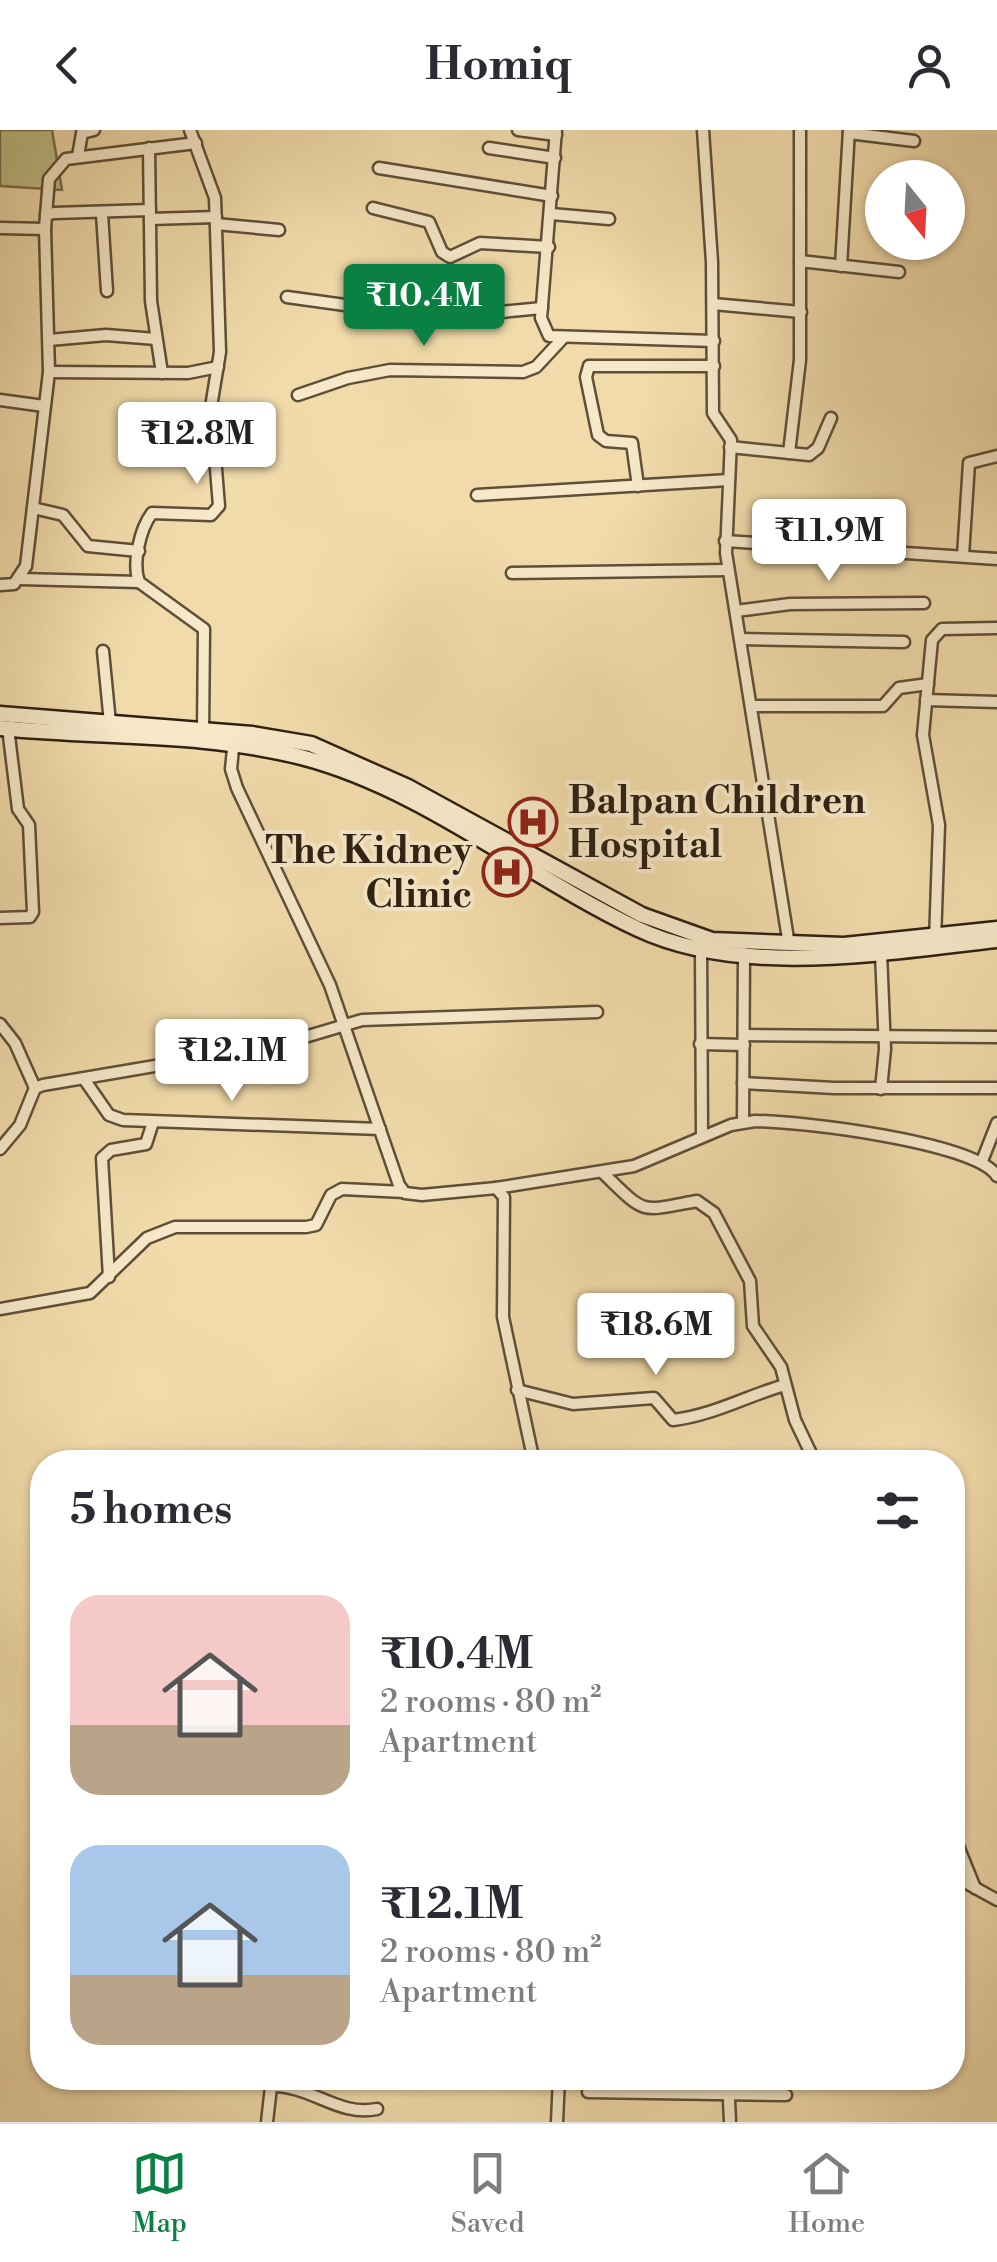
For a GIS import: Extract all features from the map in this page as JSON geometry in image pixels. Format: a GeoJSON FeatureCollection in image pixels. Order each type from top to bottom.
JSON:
{"type":"FeatureCollection","features":[{"type":"Feature","properties":{"kind":"main road"},"geometry":{"type":"LineString","coordinates":[[0,714],[203,736]]}},
{"type":"Feature","properties":{"kind":"main road"},"geometry":{"type":"LineString","coordinates":[[4,728],[296,740],[364,765],[659,923],[712,940],[789,945],[997,940]]}},
{"type":"Feature","properties":{"kind":"main road"},"geometry":{"type":"LineString","coordinates":[[234,738],[348,774],[415,805],[637,928],[701,947],[744,953],[880,953],[997,930]]}},
{"type":"Feature","properties":{"kind":"street"},"geometry":{"type":"LineString","coordinates":[[78,156],[82,134],[94,130]]}},
{"type":"Feature","properties":{"kind":"street"},"geometry":{"type":"LineString","coordinates":[[139,582],[136,570],[152,513],[202,516],[217,511],[211,407],[218,367],[216,220],[212,184],[190,130]]}},
{"type":"Feature","properties":{"kind":"street"},"geometry":{"type":"LineString","coordinates":[[518,130],[556,132],[542,308],[548,336],[714,341]]}},
{"type":"Feature","properties":{"kind":"street"},"geometry":{"type":"LineString","coordinates":[[703,130],[713,304],[714,419],[729,431],[730,446],[728,570],[789,945]]}},
{"type":"Feature","properties":{"kind":"street"},"geometry":{"type":"LineString","coordinates":[[789,452],[798,392],[801,312],[800,130]]}},
{"type":"Feature","properties":{"kind":"street"},"geometry":{"type":"LineString","coordinates":[[841,266],[849,132],[914,141]]}},
{"type":"Feature","properties":{"kind":"street"},"geometry":{"type":"LineString","coordinates":[[20,579],[26,566],[49,372],[45,228],[54,169],[78,156],[196,143]]}},
{"type":"Feature","properties":{"kind":"street"},"geometry":{"type":"LineString","coordinates":[[150,148],[156,340],[162,373]]}},
{"type":"Feature","properties":{"kind":"street"},"geometry":{"type":"LineString","coordinates":[[490,148],[555,158]]}},
{"type":"Feature","properties":{"kind":"street"},"geometry":{"type":"LineString","coordinates":[[379,168],[552,196]]}},
{"type":"Feature","properties":{"kind":"street"},"geometry":{"type":"LineString","coordinates":[[374,208],[429,222],[442,252],[450,256],[480,243],[549,247]]}},
{"type":"Feature","properties":{"kind":"street"},"geometry":{"type":"LineString","coordinates":[[102,214],[107,291]]}},
{"type":"Feature","properties":{"kind":"street"},"geometry":{"type":"LineString","coordinates":[[551,214],[609,219]]}},
{"type":"Feature","properties":{"kind":"street"},"geometry":{"type":"LineString","coordinates":[[46,215],[150,215],[279,230]]}},
{"type":"Feature","properties":{"kind":"street"},"geometry":{"type":"LineString","coordinates":[[0,228],[45,228]]}},
{"type":"Feature","properties":{"kind":"street"},"geometry":{"type":"LineString","coordinates":[[800,261],[898,272]]}},
{"type":"Feature","properties":{"kind":"street"},"geometry":{"type":"LineString","coordinates":[[287,297],[439,318],[542,308]]}},
{"type":"Feature","properties":{"kind":"street"},"geometry":{"type":"LineString","coordinates":[[713,304],[801,312]]}},
{"type":"Feature","properties":{"kind":"street"},"geometry":{"type":"LineString","coordinates":[[48,340],[106,335],[156,340]]}},
{"type":"Feature","properties":{"kind":"street"},"geometry":{"type":"LineString","coordinates":[[298,395],[348,378],[390,370],[524,372],[536,367],[563,338]]}},
{"type":"Feature","properties":{"kind":"street"},"geometry":{"type":"LineString","coordinates":[[638,486],[632,443],[606,442],[598,435],[586,377],[589,366],[714,366]]}},
{"type":"Feature","properties":{"kind":"street"},"geometry":{"type":"LineString","coordinates":[[49,372],[162,373],[218,367]]}},
{"type":"Feature","properties":{"kind":"street"},"geometry":{"type":"LineString","coordinates":[[0,400],[44,406]]}},
{"type":"Feature","properties":{"kind":"street"},"geometry":{"type":"LineString","coordinates":[[730,446],[816,452],[830,418]]}},
{"type":"Feature","properties":{"kind":"street"},"geometry":{"type":"LineString","coordinates":[[963,556],[970,463],[997,456]]}},
{"type":"Feature","properties":{"kind":"street"},"geometry":{"type":"LineString","coordinates":[[477,495],[728,480]]}},
{"type":"Feature","properties":{"kind":"street"},"geometry":{"type":"LineString","coordinates":[[32,508],[63,515],[88,546],[140,551]]}},
{"type":"Feature","properties":{"kind":"street"},"geometry":{"type":"LineString","coordinates":[[726,541],[997,559]]}},
{"type":"Feature","properties":{"kind":"street"},"geometry":{"type":"LineString","coordinates":[[512,572],[728,570]]}},
{"type":"Feature","properties":{"kind":"street"},"geometry":{"type":"LineString","coordinates":[[0,586],[20,579],[139,582],[204,629],[203,736]]}},
{"type":"Feature","properties":{"kind":"street"},"geometry":{"type":"LineString","coordinates":[[736,612],[790,604],[924,604]]}},
{"type":"Feature","properties":{"kind":"street"},"geometry":{"type":"LineString","coordinates":[[934,942],[939,825],[924,748],[926,700],[937,631],[997,628]]}},
{"type":"Feature","properties":{"kind":"street"},"geometry":{"type":"LineString","coordinates":[[741,639],[904,642]]}},
{"type":"Feature","properties":{"kind":"street"},"geometry":{"type":"LineString","coordinates":[[103,651],[110,723]]}},
{"type":"Feature","properties":{"kind":"street"},"geometry":{"type":"LineString","coordinates":[[752,706],[883,706],[899,688],[928,684]]}},
{"type":"Feature","properties":{"kind":"street"},"geometry":{"type":"LineString","coordinates":[[926,700],[997,702]]}},
{"type":"Feature","properties":{"kind":"street"},"geometry":{"type":"LineString","coordinates":[[0,918],[30,918],[34,912],[29,825],[18,809],[4,728]]}},
{"type":"Feature","properties":{"kind":"street"},"geometry":{"type":"LineString","coordinates":[[234,738],[230,769],[237,788],[326,975],[395,1178],[405,1192]]}},
{"type":"Feature","properties":{"kind":"street"},"geometry":{"type":"LineString","coordinates":[[701,947],[702,1136]]}},
{"type":"Feature","properties":{"kind":"street"},"geometry":{"type":"LineString","coordinates":[[743,1122],[744,953]]}},
{"type":"Feature","properties":{"kind":"street"},"geometry":{"type":"LineString","coordinates":[[880,953],[885,1038],[881,1089]]}},
{"type":"Feature","properties":{"kind":"street"},"geometry":{"type":"LineString","coordinates":[[35,1088],[254,1050],[362,1020],[597,1012]]}},
{"type":"Feature","properties":{"kind":"street"},"geometry":{"type":"LineString","coordinates":[[0,1024],[15,1042],[35,1088],[20,1125],[0,1150]]}},
{"type":"Feature","properties":{"kind":"street"},"geometry":{"type":"LineString","coordinates":[[700,1044],[997,1037]]}},
{"type":"Feature","properties":{"kind":"street"},"geometry":{"type":"LineString","coordinates":[[84,1079],[109,1115],[153,1122],[380,1128]]}},
{"type":"Feature","properties":{"kind":"street"},"geometry":{"type":"LineString","coordinates":[[744,1082],[881,1089],[997,1088]]}},
{"type":"Feature","properties":{"kind":"street"},"geometry":{"type":"LineString","coordinates":[[0,1309],[78,1298],[109,1277],[147,1238],[175,1226],[306,1227],[316,1224],[331,1196],[342,1189],[422,1195],[602,1172],[646,1163],[702,1136],[743,1122],[771,1121],[870,1134],[982,1160],[997,1176]]}},
{"type":"Feature","properties":{"kind":"street"},"geometry":{"type":"LineString","coordinates":[[109,1277],[102,1158],[111,1150],[146,1144],[153,1122]]}},
{"type":"Feature","properties":{"kind":"street"},"geometry":{"type":"LineString","coordinates":[[982,1160],[997,1124]]}},
{"type":"Feature","properties":{"kind":"street"},"geometry":{"type":"LineString","coordinates":[[602,1172],[643,1209],[662,1211],[697,1202],[710,1206],[750,1281],[753,1326],[778,1360],[810,1450]]}},
{"type":"Feature","properties":{"kind":"street"},"geometry":{"type":"LineString","coordinates":[[496,1188],[505,1204],[502,1300],[516,1390],[531,1450]]}},
{"type":"Feature","properties":{"kind":"street"},"geometry":{"type":"LineString","coordinates":[[516,1390],[573,1404],[654,1398],[673,1420],[725,1410],[739,1398],[786,1385]]}},
{"type":"Feature","properties":{"kind":"street"},"geometry":{"type":"LineString","coordinates":[[965,1864],[975,1888]]}},
{"type":"Feature","properties":{"kind":"street"},"geometry":{"type":"LineString","coordinates":[[965,1882],[997,1900]]}},
{"type":"Feature","properties":{"kind":"street"},"geometry":{"type":"LineString","coordinates":[[267,2122],[270,2090]]}},
{"type":"Feature","properties":{"kind":"street"},"geometry":{"type":"LineString","coordinates":[[309,2090],[352,2112],[377,2109]]}},
{"type":"Feature","properties":{"kind":"street"},"geometry":{"type":"LineString","coordinates":[[557,2122],[558,2090]]}},
{"type":"Feature","properties":{"kind":"street"},"geometry":{"type":"LineString","coordinates":[[728,2090],[730,2122]]}},
{"type":"Feature","properties":{"kind":"street"},"geometry":{"type":"LineString","coordinates":[[588,2092],[786,2095]]}},
{"type":"Feature","properties":{"kind":"shaded area"},"geometry":{"type":"Polygon","coordinates":[[[0,130],[52,130],[62,190],[0,186],[0,130]]]}},
{"type":"Feature","properties":{"kind":"place","name":"Balpan Children Hospital"},"geometry":{"type":"Point","coordinates":[533,822]}},
{"type":"Feature","properties":{"kind":"place","name":"The Kidney Clinic"},"geometry":{"type":"Point","coordinates":[507,872]}}]}
